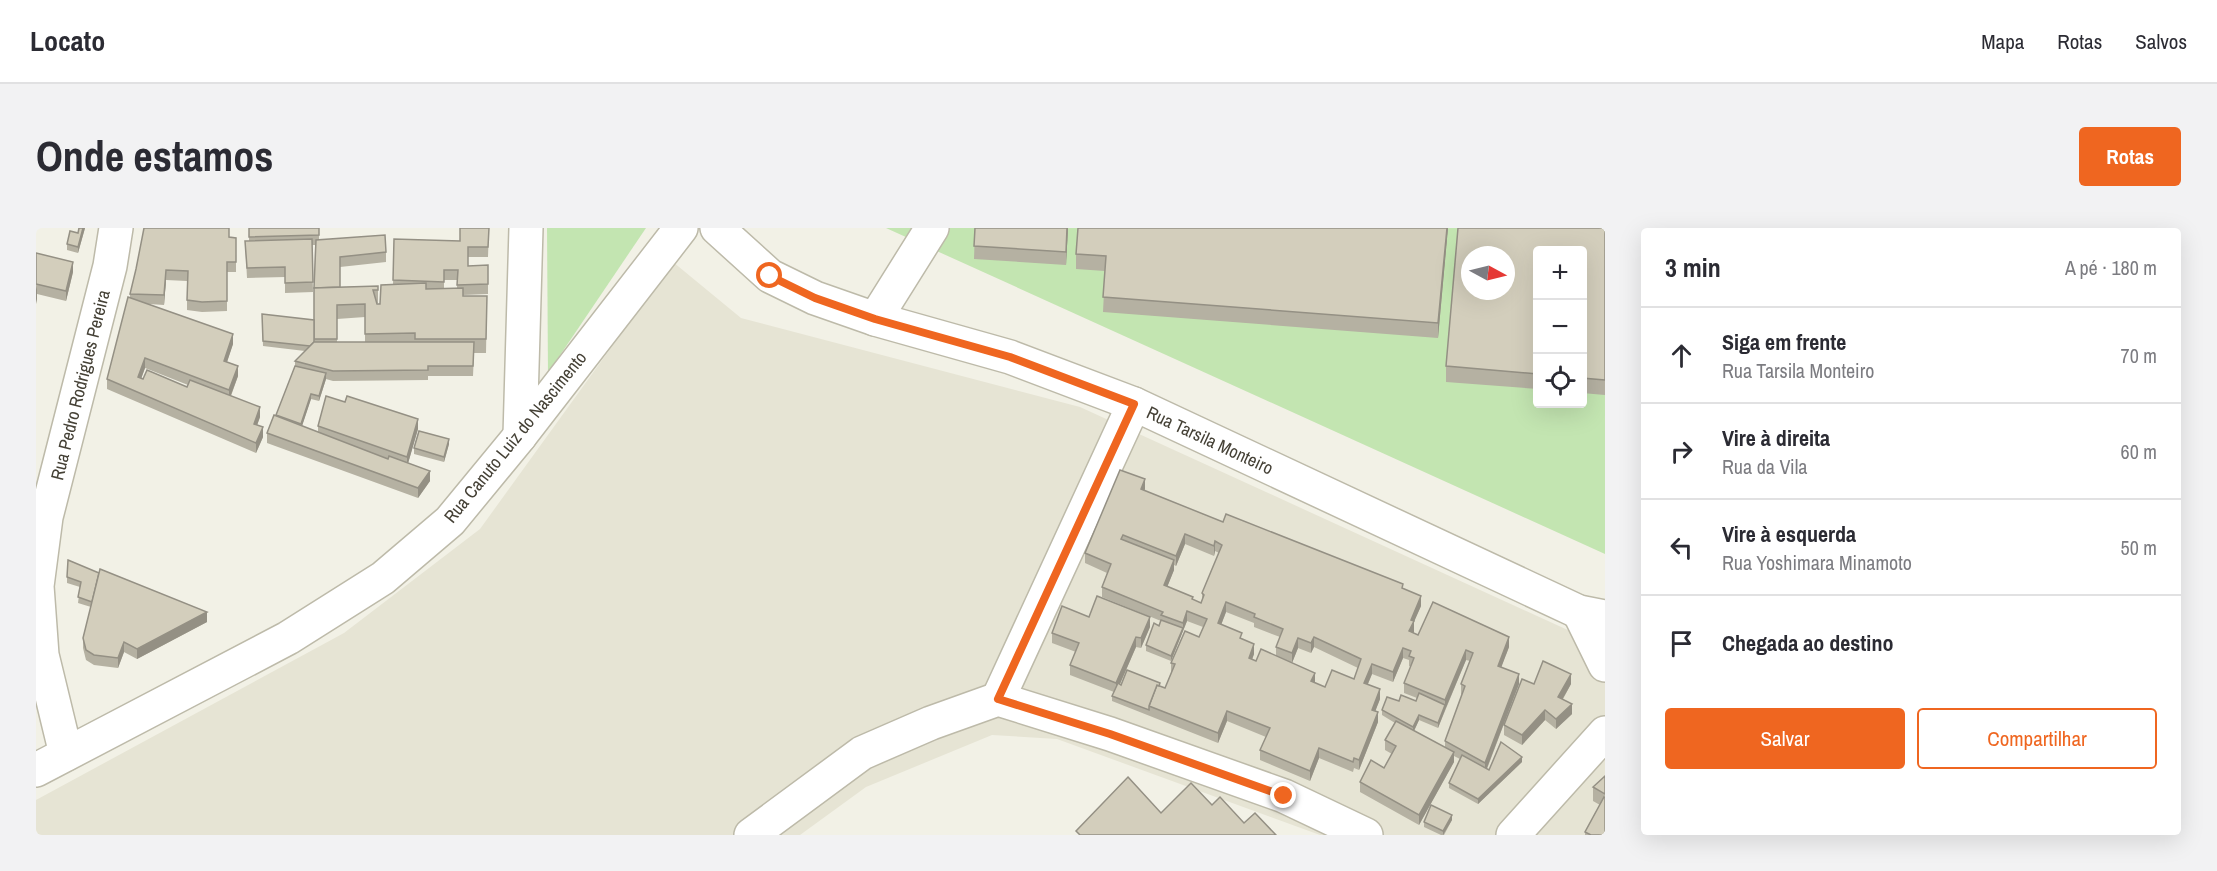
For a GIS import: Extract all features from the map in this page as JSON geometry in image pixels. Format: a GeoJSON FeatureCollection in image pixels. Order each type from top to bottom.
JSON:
{"type":"FeatureCollection","features":[{"type":"Feature","properties":{"kind":"street","name":"Rua Pedro Rodrigues Pereira"},"geometry":{"type":"LineString","coordinates":[[66,754],[42,655],[37,585],[46,518],[110,266],[116,228]]}},
{"type":"Feature","properties":{"kind":"street"},"geometry":{"type":"LineString","coordinates":[[520,436],[526,228]]}},
{"type":"Feature","properties":{"kind":"street","name":"Rua Canuto Luiz do Nascimento"},"geometry":{"type":"LineString","coordinates":[[36,770],[288,638],[383,578],[450,521],[520,436],[681,228]]}},
{"type":"Feature","properties":{"kind":"street","name":"Rua Tarsila Monteiro"},"geometry":{"type":"LineString","coordinates":[[717,228],[770,276],[815,298],[875,319],[1010,357],[1134,404],[1592,614]]}},
{"type":"Feature","properties":{"kind":"street"},"geometry":{"type":"LineString","coordinates":[[875,319],[932,228]]}},
{"type":"Feature","properties":{"kind":"street"},"geometry":{"type":"LineString","coordinates":[[998,699],[1134,404]]}},
{"type":"Feature","properties":{"kind":"street"},"geometry":{"type":"LineString","coordinates":[[1592,614],[1605,665]]}},
{"type":"Feature","properties":{"kind":"street"},"geometry":{"type":"LineString","coordinates":[[751,835],[862,753],[931,723],[998,699],[1110,734],[1284,796],[1366,835]]}},
{"type":"Feature","properties":{"kind":"street"},"geometry":{"type":"LineString","coordinates":[[1513,835],[1605,733]]}},
{"type":"Feature","properties":{"kind":"shaded area"},"geometry":{"type":"Polygon","coordinates":[[[673,262],[741,318],[1080,407],[1605,647],[1605,835],[1320,835],[1057,739],[992,735],[866,787],[800,835],[36,835],[36,800],[344,633],[480,529],[673,262]]]}},
{"type":"Feature","properties":{"kind":"green space"},"geometry":{"type":"Polygon","coordinates":[[[547,228],[646,228],[548,373],[547,228]]]}},
{"type":"Feature","properties":{"kind":"green space"},"geometry":{"type":"Polygon","coordinates":[[[886,228],[1605,228],[1605,554],[886,228]]]}},
{"type":"Feature","properties":{"kind":"building"},"geometry":{"type":"Polygon","coordinates":[[[79,228],[83,228],[78,247],[67,244],[70,231],[78,233],[79,228]]]}},
{"type":"Feature","properties":{"kind":"building"},"geometry":{"type":"Polygon","coordinates":[[[144,228],[229,228],[229,237],[236,238],[236,262],[227,262],[227,301],[187,300],[188,271],[166,270],[164,295],[130,294],[144,228]]]}},
{"type":"Feature","properties":{"kind":"building"},"geometry":{"type":"Polygon","coordinates":[[[249,228],[319,228],[319,235],[249,237],[249,228]]]}},
{"type":"Feature","properties":{"kind":"building"},"geometry":{"type":"Polygon","coordinates":[[[460,228],[489,228],[488,247],[468,247],[468,266],[488,265],[488,284],[457,285],[458,270],[444,270],[444,282],[393,280],[394,239],[460,241],[460,228]]]}},
{"type":"Feature","properties":{"kind":"building"},"geometry":{"type":"Polygon","coordinates":[[[975,228],[1067,228],[1066,252],[974,246],[975,228]]]}},
{"type":"Feature","properties":{"kind":"building"},"geometry":{"type":"Polygon","coordinates":[[[1078,228],[1447,228],[1438,323],[1103,297],[1106,256],[1076,254],[1078,228]]]}},
{"type":"Feature","properties":{"kind":"building"},"geometry":{"type":"Polygon","coordinates":[[[1458,228],[1605,228],[1605,380],[1587,378],[1587,246],[1533,246],[1533,374],[1446,366],[1458,228]]]}},
{"type":"Feature","properties":{"kind":"building"},"geometry":{"type":"Polygon","coordinates":[[[385,235],[386,252],[340,257],[340,287],[314,288],[316,240],[385,235]]]}},
{"type":"Feature","properties":{"kind":"building"},"geometry":{"type":"Polygon","coordinates":[[[312,239],[313,282],[285,283],[285,267],[247,268],[245,241],[312,239]]]}},
{"type":"Feature","properties":{"kind":"building"},"geometry":{"type":"Polygon","coordinates":[[[36,253],[73,262],[66,291],[36,284],[36,253]]]}},
{"type":"Feature","properties":{"kind":"building"},"geometry":{"type":"Polygon","coordinates":[[[426,283],[426,289],[463,288],[463,296],[487,296],[486,339],[415,339],[415,333],[365,334],[365,304],[337,305],[337,339],[314,339],[314,288],[378,286],[378,290],[373,290],[377,304],[380,304],[381,285],[426,283]]]}},
{"type":"Feature","properties":{"kind":"building"},"geometry":{"type":"Polygon","coordinates":[[[128,297],[233,334],[224,361],[238,366],[229,390],[145,358],[138,377],[143,379],[147,370],[187,387],[190,380],[260,407],[254,424],[263,427],[256,443],[107,379],[128,297]]]}},
{"type":"Feature","properties":{"kind":"building"},"geometry":{"type":"Polygon","coordinates":[[[262,314],[314,320],[314,342],[310,346],[263,341],[262,314]]]}},
{"type":"Feature","properties":{"kind":"building"},"geometry":{"type":"Polygon","coordinates":[[[314,342],[474,342],[473,366],[428,366],[428,370],[333,371],[295,361],[314,342]]]}},
{"type":"Feature","properties":{"kind":"building"},"geometry":{"type":"Polygon","coordinates":[[[295,366],[326,373],[319,396],[311,394],[301,424],[276,415],[295,366]]]}},
{"type":"Feature","properties":{"kind":"building"},"geometry":{"type":"Polygon","coordinates":[[[326,396],[345,402],[347,396],[418,419],[407,457],[318,426],[326,396]]]}},
{"type":"Feature","properties":{"kind":"building"},"geometry":{"type":"Polygon","coordinates":[[[274,415],[388,459],[389,456],[430,471],[418,488],[267,433],[274,415]]]}},
{"type":"Feature","properties":{"kind":"building"},"geometry":{"type":"Polygon","coordinates":[[[419,431],[449,439],[444,457],[414,448],[419,431]]]}},
{"type":"Feature","properties":{"kind":"building"},"geometry":{"type":"Polygon","coordinates":[[[1120,470],[1145,479],[1141,489],[1223,522],[1226,514],[1403,584],[1402,588],[1421,596],[1409,631],[1418,635],[1433,602],[1509,637],[1498,666],[1519,674],[1485,763],[1445,741],[1465,686],[1461,684],[1473,653],[1466,650],[1445,700],[1404,683],[1414,658],[1409,656],[1411,651],[1403,648],[1393,672],[1372,664],[1364,683],[1380,689],[1372,710],[1378,712],[1359,760],[1354,758],[1353,762],[1319,748],[1310,771],[1260,750],[1270,728],[1227,711],[1218,733],[1149,706],[1157,685],[1165,688],[1175,664],[1171,663],[1185,631],[1199,637],[1207,619],[1187,611],[1183,623],[1161,615],[1163,612],[1102,587],[1111,564],[1085,553],[1120,470]],[[1185,534],[1176,556],[1123,535],[1121,539],[1174,560],[1164,585],[1193,597],[1192,599],[1201,603],[1204,595],[1202,593],[1222,545],[1215,541],[1214,546],[1185,534]],[[1226,602],[1218,623],[1242,633],[1240,638],[1254,644],[1249,658],[1256,661],[1261,649],[1315,673],[1311,681],[1325,687],[1332,670],[1354,679],[1361,659],[1314,637],[1311,643],[1298,638],[1292,653],[1276,647],[1283,629],[1226,602]]]}},
{"type":"Feature","properties":{"kind":"building"},"geometry":{"type":"Polygon","coordinates":[[[68,560],[99,573],[92,602],[78,597],[81,582],[67,577],[68,560]]]}},
{"type":"Feature","properties":{"kind":"building"},"geometry":{"type":"Polygon","coordinates":[[[100,569],[207,612],[137,649],[124,642],[118,658],[94,655],[86,650],[83,638],[100,569]]]}},
{"type":"Feature","properties":{"kind":"building"},"geometry":{"type":"Polygon","coordinates":[[[1097,596],[1150,617],[1141,638],[1136,637],[1116,683],[1070,665],[1079,643],[1052,633],[1062,606],[1089,617],[1097,596]]]}},
{"type":"Feature","properties":{"kind":"building"},"geometry":{"type":"Polygon","coordinates":[[[1161,620],[1183,628],[1171,656],[1146,645],[1154,623],[1159,626],[1161,620]]]}},
{"type":"Feature","properties":{"kind":"building"},"geometry":{"type":"Polygon","coordinates":[[[1543,661],[1571,674],[1558,697],[1572,704],[1556,719],[1545,710],[1522,735],[1504,725],[1522,679],[1534,684],[1543,661]]]}},
{"type":"Feature","properties":{"kind":"building"},"geometry":{"type":"Polygon","coordinates":[[[1127,670],[1160,683],[1159,686],[1157,685],[1149,710],[1112,696],[1118,683],[1121,685],[1127,670]]]}},
{"type":"Feature","properties":{"kind":"building"},"geometry":{"type":"Polygon","coordinates":[[[1419,693],[1445,705],[1438,723],[1419,715],[1413,727],[1382,710],[1387,697],[1399,701],[1401,695],[1416,701],[1419,693]]]}},
{"type":"Feature","properties":{"kind":"building"},"geometry":{"type":"Polygon","coordinates":[[[1396,721],[1454,752],[1419,815],[1360,782],[1371,760],[1384,768],[1396,746],[1385,740],[1396,721]]]}},
{"type":"Feature","properties":{"kind":"building"},"geometry":{"type":"Polygon","coordinates":[[[1501,742],[1522,757],[1478,799],[1449,783],[1462,755],[1489,770],[1501,742]]]}},
{"type":"Feature","properties":{"kind":"building"},"geometry":{"type":"Polygon","coordinates":[[[1605,776],[1605,794],[1593,787],[1605,776]]]}},
{"type":"Feature","properties":{"kind":"building"},"geometry":{"type":"Polygon","coordinates":[[[1128,777],[1161,813],[1191,783],[1212,805],[1220,797],[1244,823],[1255,813],[1276,835],[1080,835],[1076,831],[1128,777]]]}},
{"type":"Feature","properties":{"kind":"building"},"geometry":{"type":"Polygon","coordinates":[[[1604,797],[1605,835],[1591,835],[1585,832],[1604,797]]]}},
{"type":"Feature","properties":{"kind":"building"},"geometry":{"type":"Polygon","coordinates":[[[1431,805],[1452,815],[1443,831],[1424,822],[1431,805]]]}},
{"type":"Feature","properties":{"kind":"route"},"geometry":{"type":"LineString","coordinates":[[770,276],[815,298],[875,319],[1010,357],[1134,404],[998,699],[1110,734],[1284,796]]}}]}
